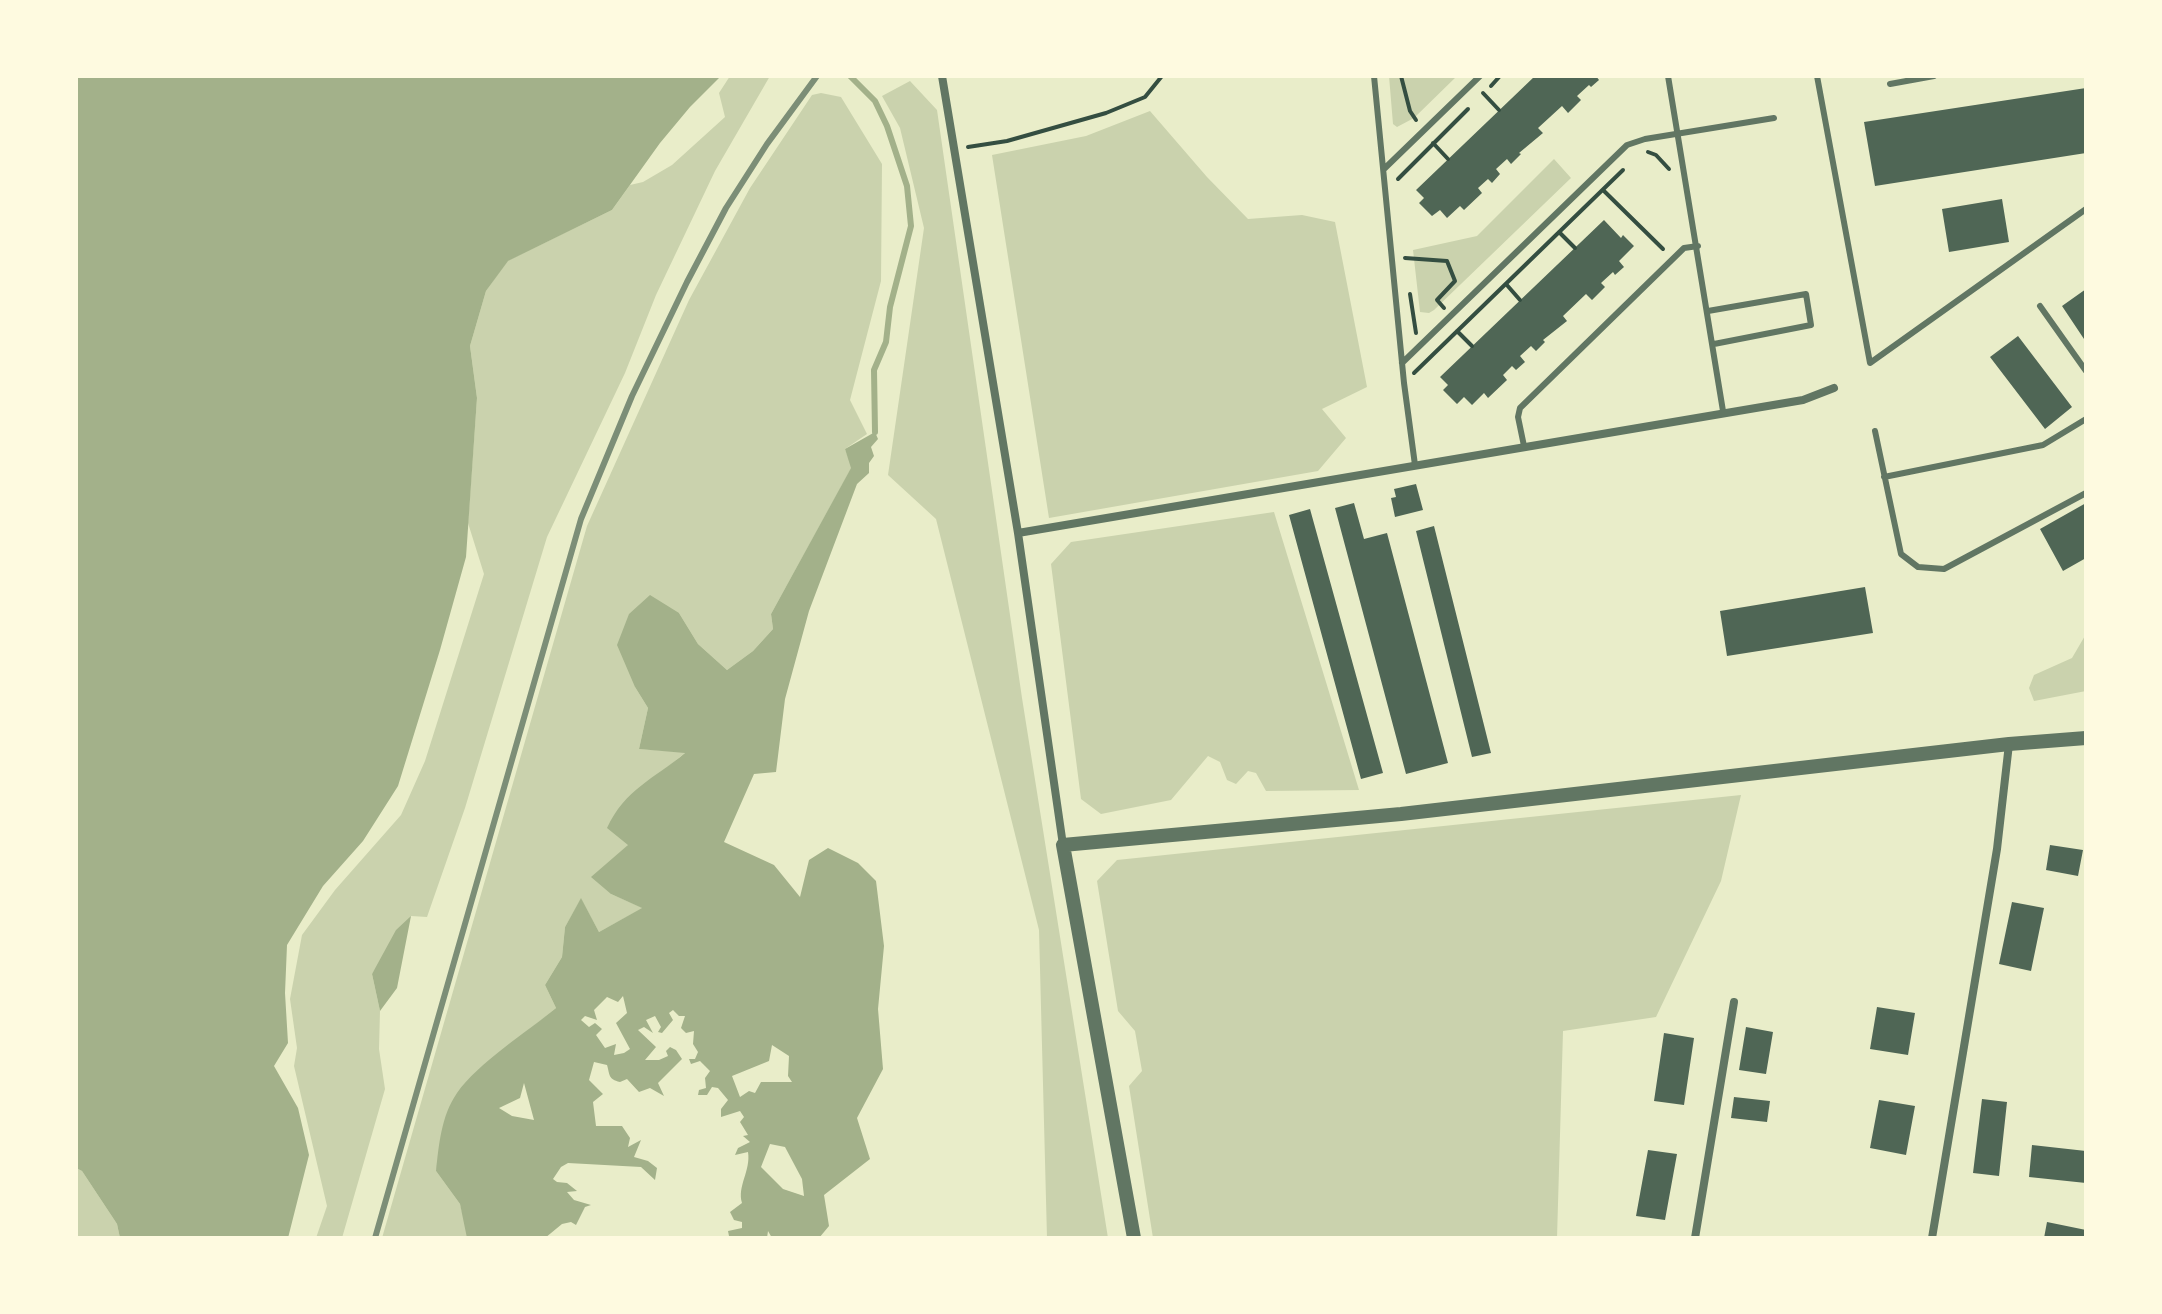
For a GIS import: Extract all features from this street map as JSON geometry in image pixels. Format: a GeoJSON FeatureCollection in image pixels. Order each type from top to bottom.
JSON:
{"type":"FeatureCollection","features":[{"type":"Feature","properties":{"kind":"street"},"geometry":{"type":"LineString","coordinates":[[942,76],[1018,533],[1063,845],[1134,1238]]}},
{"type":"Feature","properties":{"kind":"street"},"geometry":{"type":"LineString","coordinates":[[1018,533],[1723,411],[1803,400],[1834,388]]}},
{"type":"Feature","properties":{"kind":"street"},"geometry":{"type":"LineString","coordinates":[[1063,845],[1401,814],[2009,744],[2086,738]]}},
{"type":"Feature","properties":{"kind":"street"},"geometry":{"type":"LineString","coordinates":[[1932,1238],[1997,849],[2009,744]]}},
{"type":"Feature","properties":{"kind":"street"},"geometry":{"type":"LineString","coordinates":[[1695,1238],[1734,1002]]}},
{"type":"Feature","properties":{"kind":"lane"},"geometry":{"type":"LineString","coordinates":[[1374,76],[1415,465]]}},
{"type":"Feature","properties":{"kind":"lane"},"geometry":{"type":"LineString","coordinates":[[1384,169],[1480,76]]}},
{"type":"Feature","properties":{"kind":"lane"},"geometry":{"type":"LineString","coordinates":[[1668,76],[1723,411]]}},
{"type":"Feature","properties":{"kind":"lane"},"geometry":{"type":"LineString","coordinates":[[1817,76],[1870,363],[2086,209]]}},
{"type":"Feature","properties":{"kind":"lane"},"geometry":{"type":"LineString","coordinates":[[1890,84],[1934,76]]}},
{"type":"Feature","properties":{"kind":"lane"},"geometry":{"type":"LineString","coordinates":[[1402,363],[1627,145],[1774,118]]}},
{"type":"Feature","properties":{"kind":"lane"},"geometry":{"type":"LineString","coordinates":[[1524,446],[1518,417],[1520,408],[1684,248],[1698,246]]}},
{"type":"Feature","properties":{"kind":"lane"},"geometry":{"type":"LineString","coordinates":[[1708,311],[1806,294],[1811,325],[1714,344]]}},
{"type":"Feature","properties":{"kind":"lane"},"geometry":{"type":"LineString","coordinates":[[2040,306],[2086,371]]}},
{"type":"Feature","properties":{"kind":"lane"},"geometry":{"type":"LineString","coordinates":[[1884,477],[2043,445],[2086,419]]}},
{"type":"Feature","properties":{"kind":"lane"},"geometry":{"type":"LineString","coordinates":[[1875,431],[1901,554],[1918,567],[1944,569],[2086,493]]}},
{"type":"Feature","properties":{"kind":"path"},"geometry":{"type":"LineString","coordinates":[[968,147],[1007,141],[1106,113],[1145,97],[1162,76]]}},
{"type":"Feature","properties":{"kind":"path"},"geometry":{"type":"LineString","coordinates":[[1499,110],[1483,93],[1500,76]]}},
{"type":"Feature","properties":{"kind":"path"},"geometry":{"type":"LineString","coordinates":[[1394,187],[1398,179],[1473,103]]}},
{"type":"Feature","properties":{"kind":"path"},"geometry":{"type":"LineString","coordinates":[[1656,155],[1659,137]]}},
{"type":"Feature","properties":{"kind":"path"},"geometry":{"type":"LineString","coordinates":[[1639,154],[1646,152],[1656,155],[1671,171]]}},
{"type":"Feature","properties":{"kind":"path"},"geometry":{"type":"LineString","coordinates":[[1404,383],[1630,163]]}},
{"type":"Feature","properties":{"kind":"path"},"geometry":{"type":"LineString","coordinates":[[1603,190],[1662,251],[1669,244]]}},
{"type":"Feature","properties":{"kind":"path"},"geometry":{"type":"LineString","coordinates":[[1559,232],[1575,248]]}},
{"type":"Feature","properties":{"kind":"path"},"geometry":{"type":"LineString","coordinates":[[1403,244],[1407,271]]}},
{"type":"Feature","properties":{"kind":"path"},"geometry":{"type":"LineString","coordinates":[[1405,258],[1447,261],[1455,281],[1437,300],[1451,316]]}},
{"type":"Feature","properties":{"kind":"path"},"geometry":{"type":"LineString","coordinates":[[1409,284],[1421,366]]}},
{"type":"Feature","properties":{"kind":"path"},"geometry":{"type":"LineString","coordinates":[[1506,284],[1520,300]]}},
{"type":"Feature","properties":{"kind":"path"},"geometry":{"type":"LineString","coordinates":[[1457,331],[1472,346]]}},
{"type":"Feature","properties":{"kind":"shaded area"},"geometry":{"type":"Polygon","coordinates":[[[76,76],[721,76],[660,143],[612,210],[508,261],[486,291],[470,346],[477,398],[466,557],[440,650],[398,786],[363,841],[323,886],[287,945],[285,993],[288,1043],[274,1066],[298,1108],[309,1155],[288,1238],[120,1238],[117,1224],[82,1171],[76,1168],[76,76]]]}},
{"type":"Feature","properties":{"kind":"shaded area"},"geometry":{"type":"Polygon","coordinates":[[[730,76],[770,76],[715,171],[656,295],[625,373],[547,537],[465,808],[427,917],[411,916],[372,974],[380,1011],[379,1049],[385,1089],[342,1238],[316,1238],[327,1206],[294,1066],[297,1048],[290,999],[302,935],[335,890],[401,815],[425,761],[484,574],[468,523],[477,398],[470,346],[486,291],[507,261],[612,210],[630,185],[643,182],[672,165],[725,117],[719,93],[730,76]]]}},
{"type":"Feature","properties":{"kind":"shaded area"},"geometry":{"type":"Polygon","coordinates":[[[1389,76],[1457,76],[1414,118],[1397,127],[1393,124],[1389,76]]]}},
{"type":"Feature","properties":{"kind":"shaded area"},"geometry":{"type":"Polygon","coordinates":[[[910,81],[937,110],[1022,698],[1108,1238],[1047,1238],[1039,930],[936,519],[888,475],[924,228],[900,128],[882,96],[910,81]]]}},
{"type":"Feature","properties":{"kind":"shaded area"},"geometry":{"type":"Polygon","coordinates":[[[821,93],[841,97],[882,164],[881,281],[850,400],[867,434],[845,449],[852,467],[771,614],[773,629],[753,651],[727,670],[698,644],[679,613],[635,687],[648,708],[639,749],[686,752],[664,770],[628,845],[611,894],[643,908],[599,932],[581,899],[565,927],[562,957],[545,985],[556,1008],[481,1069],[436,1171],[460,1204],[469,1237],[382,1238],[587,526],[689,300],[750,188],[812,95],[821,93]]]}},
{"type":"Feature","properties":{"kind":"shaded area"},"geometry":{"type":"Polygon","coordinates":[[[1150,111],[1248,219],[1302,215],[1335,222],[1367,387],[1322,409],[1346,438],[1318,471],[1049,518],[992,155],[1086,136],[1150,111]]]}},
{"type":"Feature","properties":{"kind":"shaded area"},"geometry":{"type":"Polygon","coordinates":[[[1554,159],[1571,178],[1434,310],[1420,312],[1413,250],[1477,236],[1554,159]]]}},
{"type":"Feature","properties":{"kind":"shaded area"},"geometry":{"type":"Polygon","coordinates":[[[875,432],[878,439],[871,447],[874,456],[869,463],[869,473],[857,484],[809,611],[785,699],[776,772],[754,774],[724,842],[774,865],[800,897],[809,860],[828,848],[858,863],[876,881],[884,946],[878,1009],[883,1069],[857,1118],[870,1159],[824,1195],[829,1226],[819,1238],[772,1238],[768,1231],[767,1238],[729,1236],[728,1231],[742,1228],[742,1222],[734,1220],[730,1212],[742,1203],[741,1191],[748,1166],[748,1152],[735,1155],[738,1148],[750,1142],[743,1136],[748,1135],[740,1122],[744,1117],[740,1111],[721,1117],[721,1109],[728,1100],[718,1088],[712,1087],[707,1095],[698,1095],[699,1090],[706,1088],[705,1078],[710,1071],[700,1061],[691,1064],[689,1059],[695,1059],[698,1052],[693,1044],[694,1031],[686,1033],[681,1028],[685,1016],[679,1016],[673,1010],[669,1013],[673,1020],[662,1033],[658,1032],[661,1027],[655,1016],[646,1020],[653,1033],[644,1027],[638,1030],[656,1047],[645,1060],[668,1056],[666,1051],[670,1047],[682,1059],[658,1083],[664,1096],[650,1088],[639,1092],[627,1079],[620,1082],[611,1078],[607,1065],[594,1062],[589,1080],[603,1094],[593,1102],[596,1126],[622,1126],[630,1138],[628,1147],[641,1140],[634,1157],[648,1161],[657,1168],[655,1180],[641,1167],[568,1163],[553,1179],[567,1183],[577,1191],[567,1192],[574,1200],[591,1205],[585,1207],[576,1225],[571,1222],[562,1224],[545,1238],[467,1238],[460,1204],[436,1171],[447,1111],[457,1093],[477,1070],[556,1008],[545,985],[562,957],[565,927],[581,898],[599,932],[642,908],[611,894],[591,877],[628,845],[607,828],[622,803],[685,753],[639,749],[648,708],[617,645],[629,614],[650,595],[679,613],[698,644],[727,670],[753,651],[773,629],[771,614],[851,468],[845,449],[875,432]],[[623,996],[618,1002],[607,997],[594,1010],[597,1020],[585,1016],[581,1020],[589,1027],[595,1023],[602,1029],[596,1035],[605,1048],[616,1044],[614,1055],[630,1049],[616,1023],[627,1013],[623,996]],[[772,1045],[769,1061],[732,1076],[740,1097],[749,1091],[755,1093],[761,1082],[792,1082],[788,1076],[789,1056],[772,1045]],[[524,1083],[520,1098],[499,1108],[512,1116],[534,1120],[524,1083]],[[770,1144],[761,1167],[783,1189],[804,1196],[802,1179],[785,1147],[770,1144]]]}},
{"type":"Feature","properties":{"kind":"shaded area"},"geometry":{"type":"Polygon","coordinates":[[[1274,512],[1359,790],[1266,791],[1256,773],[1248,771],[1236,784],[1227,780],[1220,762],[1208,756],[1171,800],[1101,814],[1081,799],[1051,564],[1071,542],[1274,512]]]}},
{"type":"Feature","properties":{"kind":"shaded area"},"geometry":{"type":"Polygon","coordinates":[[[2086,634],[2086,691],[2034,701],[2029,688],[2034,675],[2072,658],[2086,634]]]}},
{"type":"Feature","properties":{"kind":"shaded area"},"geometry":{"type":"Polygon","coordinates":[[[1741,795],[1721,881],[1656,1017],[1563,1031],[1557,1238],[1153,1238],[1129,1086],[1142,1071],[1135,1031],[1118,1011],[1097,881],[1117,860],[1741,795]]]}},
{"type":"Feature","properties":{"kind":"shaded area"},"geometry":{"type":"Polygon","coordinates":[[[411,916],[397,988],[380,1011],[372,974],[396,930],[411,916]]]}},
{"type":"Feature","properties":{"kind":"shaded area"},"geometry":{"type":"Polygon","coordinates":[[[76,1168],[82,1171],[117,1224],[120,1238],[76,1238],[76,1168]]]}},
{"type":"Feature","properties":{"kind":"building"},"geometry":{"type":"Polygon","coordinates":[[[1535,76],[1596,76],[1599,80],[1577,96],[1581,100],[1568,113],[1562,106],[1538,128],[1543,133],[1511,164],[1507,159],[1496,169],[1500,174],[1492,183],[1488,179],[1478,188],[1482,193],[1464,210],[1460,206],[1447,218],[1440,210],[1432,216],[1419,203],[1424,198],[1416,190],[1535,76]]]}},
{"type":"Feature","properties":{"kind":"building"},"geometry":{"type":"Polygon","coordinates":[[[2086,88],[2086,153],[1875,186],[1864,122],[2086,88]]]}},
{"type":"Feature","properties":{"kind":"building"},"geometry":{"type":"Polygon","coordinates":[[[2002,199],[2009,242],[1949,252],[1942,209],[2002,199]]]}},
{"type":"Feature","properties":{"kind":"building"},"geometry":{"type":"Polygon","coordinates":[[[1604,220],[1621,238],[1623,235],[1634,246],[1619,261],[1624,267],[1601,283],[1605,287],[1592,300],[1586,294],[1563,316],[1567,321],[1543,340],[1545,342],[1536,351],[1531,346],[1520,356],[1525,362],[1516,370],[1512,366],[1503,375],[1507,380],[1488,398],[1484,393],[1472,405],[1464,397],[1457,404],[1443,390],[1448,385],[1440,377],[1604,220]]]}},
{"type":"Feature","properties":{"kind":"building"},"geometry":{"type":"Polygon","coordinates":[[[2086,289],[2086,342],[2062,306],[2086,289]]]}},
{"type":"Feature","properties":{"kind":"building"},"geometry":{"type":"Polygon","coordinates":[[[2018,336],[2072,407],[2045,429],[1990,357],[2018,336]]]}},
{"type":"Feature","properties":{"kind":"building"},"geometry":{"type":"Polygon","coordinates":[[[1416,484],[1423,510],[1395,517],[1391,498],[1396,497],[1394,489],[1416,484]]]}},
{"type":"Feature","properties":{"kind":"building"},"geometry":{"type":"Polygon","coordinates":[[[1354,503],[1364,539],[1387,533],[1448,763],[1406,774],[1335,508],[1354,503]]]}},
{"type":"Feature","properties":{"kind":"building"},"geometry":{"type":"Polygon","coordinates":[[[2086,503],[2086,558],[2063,571],[2040,529],[2086,503]]]}},
{"type":"Feature","properties":{"kind":"building"},"geometry":{"type":"Polygon","coordinates":[[[1310,509],[1383,773],[1361,779],[1289,515],[1310,509]]]}},
{"type":"Feature","properties":{"kind":"building"},"geometry":{"type":"Polygon","coordinates":[[[1434,526],[1491,753],[1472,757],[1416,531],[1434,526]]]}},
{"type":"Feature","properties":{"kind":"building"},"geometry":{"type":"Polygon","coordinates":[[[1865,587],[1873,633],[1727,656],[1720,611],[1865,587]]]}},
{"type":"Feature","properties":{"kind":"building"},"geometry":{"type":"Polygon","coordinates":[[[2050,845],[2083,850],[2078,876],[2046,870],[2050,845]]]}},
{"type":"Feature","properties":{"kind":"building"},"geometry":{"type":"Polygon","coordinates":[[[2012,902],[2044,908],[2031,971],[1999,964],[2012,902]]]}},
{"type":"Feature","properties":{"kind":"building"},"geometry":{"type":"Polygon","coordinates":[[[1877,1007],[1915,1013],[1908,1055],[1870,1049],[1877,1007]]]}},
{"type":"Feature","properties":{"kind":"building"},"geometry":{"type":"Polygon","coordinates":[[[1746,1027],[1773,1032],[1766,1074],[1739,1070],[1746,1027]]]}},
{"type":"Feature","properties":{"kind":"building"},"geometry":{"type":"Polygon","coordinates":[[[1664,1033],[1694,1038],[1684,1105],[1654,1101],[1664,1033]]]}},
{"type":"Feature","properties":{"kind":"building"},"geometry":{"type":"Polygon","coordinates":[[[1734,1097],[1770,1101],[1767,1122],[1731,1118],[1734,1097]]]}},
{"type":"Feature","properties":{"kind":"building"},"geometry":{"type":"Polygon","coordinates":[[[1982,1099],[2007,1102],[1999,1176],[1973,1173],[1982,1099]]]}},
{"type":"Feature","properties":{"kind":"building"},"geometry":{"type":"Polygon","coordinates":[[[1879,1100],[1915,1106],[1906,1155],[1870,1148],[1879,1100]]]}},
{"type":"Feature","properties":{"kind":"building"},"geometry":{"type":"Polygon","coordinates":[[[2032,1145],[2086,1151],[2086,1183],[2029,1177],[2032,1145]]]}},
{"type":"Feature","properties":{"kind":"building"},"geometry":{"type":"Polygon","coordinates":[[[1648,1150],[1677,1154],[1665,1220],[1636,1216],[1648,1150]]]}},
{"type":"Feature","properties":{"kind":"building"},"geometry":{"type":"Polygon","coordinates":[[[2047,1222],[2086,1230],[2086,1238],[2044,1238],[2047,1222]]]}},
{"type":"Feature","properties":{"kind":"waterway"},"geometry":{"type":"LineString","coordinates":[[850,76],[875,101],[887,126],[907,186],[911,226],[890,307],[886,342],[874,370],[875,432]]}},
{"type":"Feature","properties":{"kind":"railway"},"geometry":{"type":"LineString","coordinates":[[375,1238],[581,519],[632,396],[726,208],[767,144],[817,76]]}}]}
